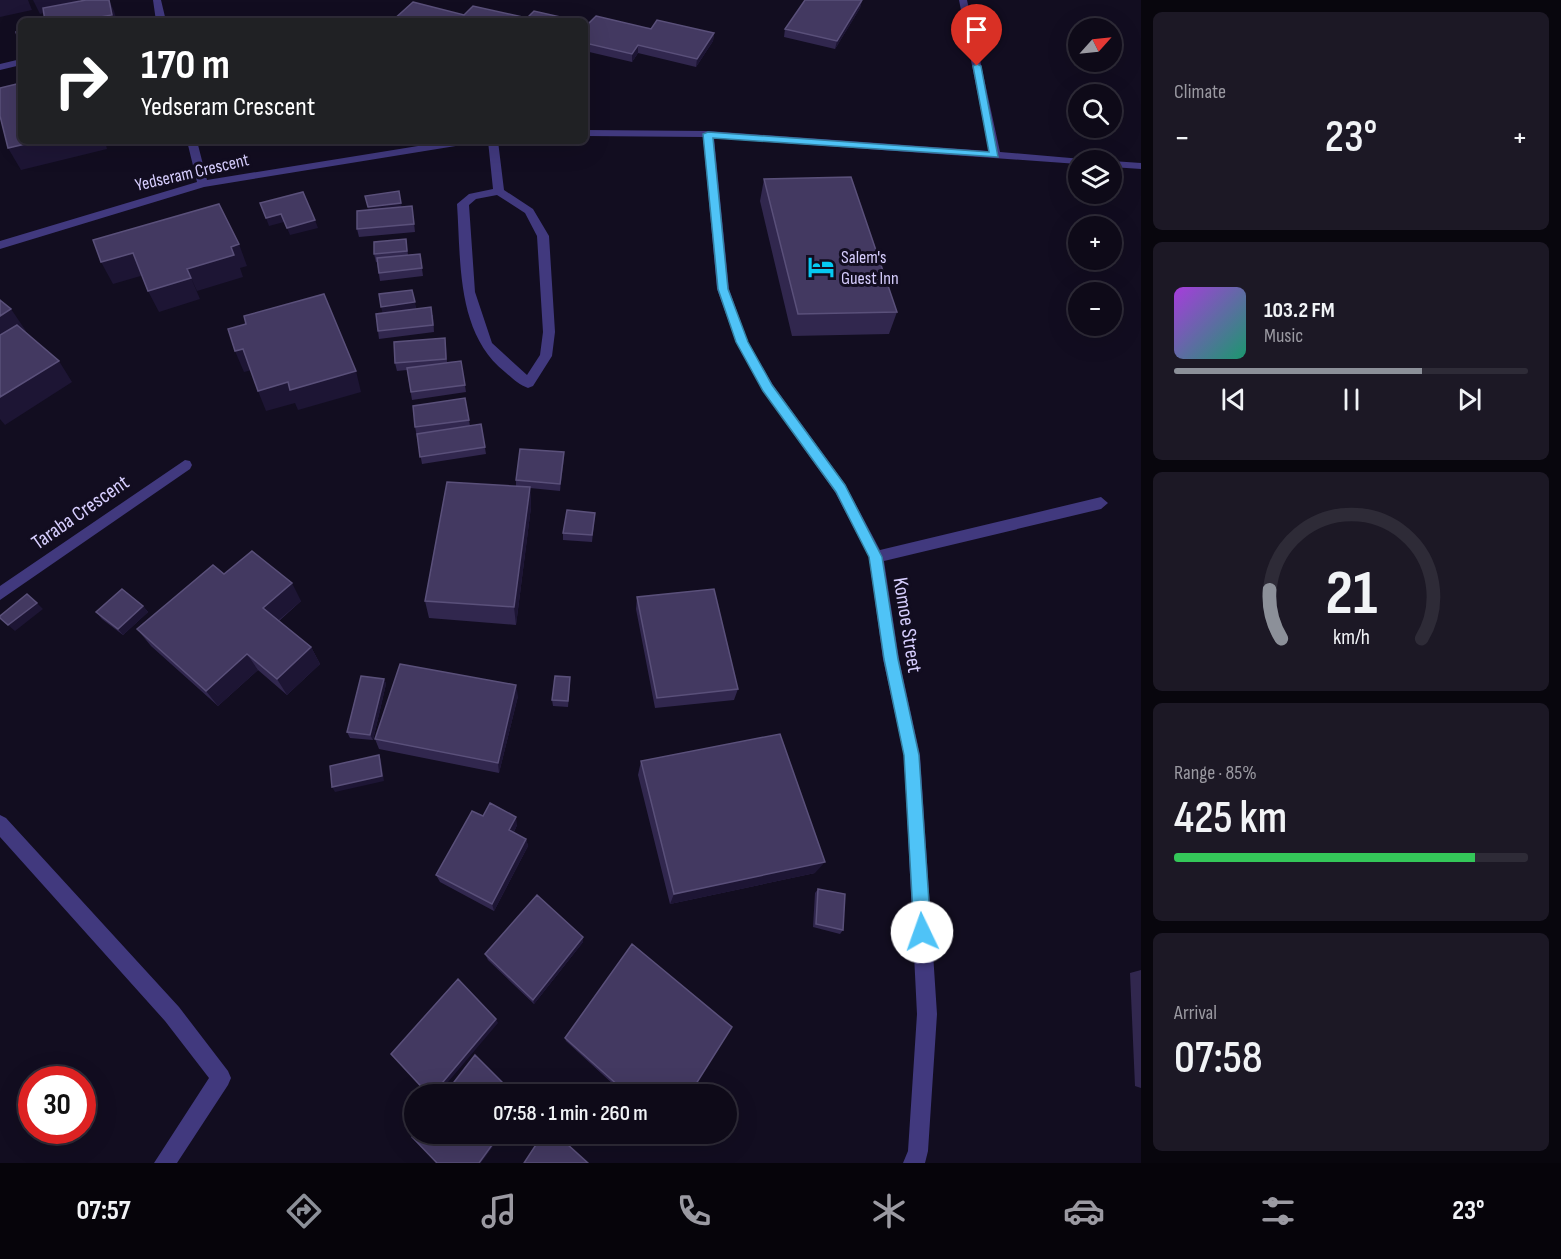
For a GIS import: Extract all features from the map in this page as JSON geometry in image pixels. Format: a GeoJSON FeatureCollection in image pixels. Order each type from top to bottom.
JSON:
{"type":"FeatureCollection","features":[{"type":"Feature","properties":{"kind":"street"},"geometry":{"type":"LineString","coordinates":[[157,0],[160,18]]}},
{"type":"Feature","properties":{"kind":"street"},"geometry":{"type":"LineString","coordinates":[[963,0],[995,155]]}},
{"type":"Feature","properties":{"kind":"street"},"geometry":{"type":"LineString","coordinates":[[0,67],[18,63]]}},
{"type":"Feature","properties":{"kind":"street"},"geometry":{"type":"LineString","coordinates":[[588,133],[708,134],[1068,160]]}},
{"type":"Feature","properties":{"kind":"street","name":"Komoe Street"},"geometry":{"type":"LineString","coordinates":[[708,134],[723,289],[742,342],[768,388],[840,488],[876,557],[891,659],[912,755],[927,1014],[918,1151],[914,1163]]}},
{"type":"Feature","properties":{"kind":"street"},"geometry":{"type":"LineString","coordinates":[[193,144],[203,184]]}},
{"type":"Feature","properties":{"kind":"street","name":"Yedseram Crescent"},"geometry":{"type":"LineString","coordinates":[[0,245],[203,184],[450,144]]}},
{"type":"Feature","properties":{"kind":"street"},"geometry":{"type":"LineString","coordinates":[[493,144],[499,191],[529,211],[543,236],[549,332],[546,356],[528,383],[505,365],[486,345],[469,292],[463,204],[474,196],[499,191]]}},
{"type":"Feature","properties":{"kind":"street"},"geometry":{"type":"LineString","coordinates":[[1122,165],[1141,166]]}},
{"type":"Feature","properties":{"kind":"street","name":"Taraba Crescent"},"geometry":{"type":"LineString","coordinates":[[0,594],[185,465]]}},
{"type":"Feature","properties":{"kind":"street"},"geometry":{"type":"LineString","coordinates":[[876,557],[1101,503]]}},
{"type":"Feature","properties":{"kind":"street"},"geometry":{"type":"LineString","coordinates":[[0,824],[172,1014],[221,1078],[165,1163]]}},
{"type":"Feature","properties":{"kind":"building"},"geometry":{"type":"Polygon","coordinates":[[[86,0],[109,0],[112,15],[94,18],[45,18],[43,8],[86,0]]]}},
{"type":"Feature","properties":{"kind":"building"},"geometry":{"type":"Polygon","coordinates":[[[805,0],[862,0],[837,41],[785,29],[805,0]]]}},
{"type":"Feature","properties":{"kind":"building"},"geometry":{"type":"Polygon","coordinates":[[[413,2],[464,15],[473,6],[527,18],[395,18],[413,2]]]}},
{"type":"Feature","properties":{"kind":"building"},"geometry":{"type":"Polygon","coordinates":[[[534,11],[565,18],[527,18],[534,11]]]}},
{"type":"Feature","properties":{"kind":"building"},"geometry":{"type":"Polygon","coordinates":[[[596,16],[651,29],[657,20],[714,33],[697,59],[638,45],[632,54],[588,44],[589,23],[596,16]]]}},
{"type":"Feature","properties":{"kind":"building"},"geometry":{"type":"Polygon","coordinates":[[[18,84],[18,144],[25,144],[8,148],[0,116],[0,88],[18,84]]]}},
{"type":"Feature","properties":{"kind":"building","name":"Salem's Guest Inn"},"geometry":{"type":"Polygon","coordinates":[[[851,177],[897,312],[798,314],[764,179],[851,177]]]}},
{"type":"Feature","properties":{"kind":"building"},"geometry":{"type":"Polygon","coordinates":[[[399,191],[401,203],[368,207],[365,196],[399,191]]]}},
{"type":"Feature","properties":{"kind":"building"},"geometry":{"type":"Polygon","coordinates":[[[303,192],[315,220],[287,228],[281,214],[266,218],[260,203],[303,192]]]}},
{"type":"Feature","properties":{"kind":"building"},"geometry":{"type":"Polygon","coordinates":[[[219,204],[239,244],[231,247],[234,255],[187,269],[191,278],[148,291],[133,253],[101,262],[93,240],[219,204]]]}},
{"type":"Feature","properties":{"kind":"building"},"geometry":{"type":"Polygon","coordinates":[[[412,206],[414,224],[357,229],[357,211],[412,206]]]}},
{"type":"Feature","properties":{"kind":"building"},"geometry":{"type":"Polygon","coordinates":[[[406,239],[407,251],[374,254],[374,242],[406,239]]]}},
{"type":"Feature","properties":{"kind":"building"},"geometry":{"type":"Polygon","coordinates":[[[420,254],[422,268],[379,273],[377,258],[420,254]]]}},
{"type":"Feature","properties":{"kind":"building"},"geometry":{"type":"Polygon","coordinates":[[[412,290],[415,302],[381,307],[379,294],[412,290]]]}},
{"type":"Feature","properties":{"kind":"building"},"geometry":{"type":"Polygon","coordinates":[[[324,294],[356,371],[290,390],[288,382],[258,391],[243,349],[235,351],[228,329],[246,324],[244,316],[324,294]]]}},
{"type":"Feature","properties":{"kind":"building"},"geometry":{"type":"Polygon","coordinates":[[[0,300],[11,309],[0,316],[0,300]]]}},
{"type":"Feature","properties":{"kind":"building"},"geometry":{"type":"Polygon","coordinates":[[[431,307],[433,325],[378,331],[376,314],[431,307]]]}},
{"type":"Feature","properties":{"kind":"building"},"geometry":{"type":"Polygon","coordinates":[[[17,325],[59,361],[0,397],[0,335],[17,325]]]}},
{"type":"Feature","properties":{"kind":"building"},"geometry":{"type":"Polygon","coordinates":[[[445,338],[446,359],[395,363],[394,342],[445,338]]]}},
{"type":"Feature","properties":{"kind":"building"},"geometry":{"type":"Polygon","coordinates":[[[461,361],[465,385],[411,392],[407,368],[461,361]]]}},
{"type":"Feature","properties":{"kind":"building"},"geometry":{"type":"Polygon","coordinates":[[[465,398],[469,420],[415,427],[413,406],[465,398]]]}},
{"type":"Feature","properties":{"kind":"building"},"geometry":{"type":"Polygon","coordinates":[[[481,424],[485,447],[420,457],[417,434],[481,424]]]}},
{"type":"Feature","properties":{"kind":"building"},"geometry":{"type":"Polygon","coordinates":[[[520,449],[564,452],[560,484],[516,480],[520,449]]]}},
{"type":"Feature","properties":{"kind":"building"},"geometry":{"type":"Polygon","coordinates":[[[447,482],[530,487],[514,607],[425,601],[447,482]]]}},
{"type":"Feature","properties":{"kind":"building"},"geometry":{"type":"Polygon","coordinates":[[[567,510],[595,513],[592,535],[563,533],[567,510]]]}},
{"type":"Feature","properties":{"kind":"building"},"geometry":{"type":"Polygon","coordinates":[[[252,551],[292,583],[263,608],[311,647],[277,679],[247,654],[206,691],[137,629],[213,565],[224,574],[252,551]]]}},
{"type":"Feature","properties":{"kind":"building"},"geometry":{"type":"Polygon","coordinates":[[[122,589],[143,606],[118,629],[96,612],[122,589]]]}},
{"type":"Feature","properties":{"kind":"building"},"geometry":{"type":"Polygon","coordinates":[[[714,589],[738,689],[657,698],[637,597],[714,589]]]}},
{"type":"Feature","properties":{"kind":"building"},"geometry":{"type":"Polygon","coordinates":[[[27,594],[37,603],[8,625],[0,616],[27,594]]]}},
{"type":"Feature","properties":{"kind":"building"},"geometry":{"type":"Polygon","coordinates":[[[400,664],[516,685],[498,763],[375,739],[400,664]]]}},
{"type":"Feature","properties":{"kind":"building"},"geometry":{"type":"Polygon","coordinates":[[[361,676],[384,679],[370,735],[347,732],[361,676]]]}},
{"type":"Feature","properties":{"kind":"building"},"geometry":{"type":"Polygon","coordinates":[[[555,676],[570,677],[568,701],[552,700],[555,676]]]}},
{"type":"Feature","properties":{"kind":"building"},"geometry":{"type":"Polygon","coordinates":[[[780,734],[825,862],[674,894],[641,761],[780,734]]]}},
{"type":"Feature","properties":{"kind":"building"},"geometry":{"type":"Polygon","coordinates":[[[379,755],[382,776],[332,787],[330,766],[379,755]]]}},
{"type":"Feature","properties":{"kind":"building"},"geometry":{"type":"Polygon","coordinates":[[[490,803],[516,817],[509,830],[526,839],[492,904],[436,875],[472,811],[483,816],[490,803]]]}},
{"type":"Feature","properties":{"kind":"building"},"geometry":{"type":"Polygon","coordinates":[[[818,889],[845,894],[843,930],[816,924],[818,889]]]}},
{"type":"Feature","properties":{"kind":"building"},"geometry":{"type":"Polygon","coordinates":[[[537,895],[583,937],[533,1000],[485,954],[537,895]]]}},
{"type":"Feature","properties":{"kind":"building"},"geometry":{"type":"Polygon","coordinates":[[[632,944],[732,1027],[696,1084],[617,1084],[565,1038],[632,944]]]}},
{"type":"Feature","properties":{"kind":"building"},"geometry":{"type":"Polygon","coordinates":[[[458,979],[496,1019],[441,1084],[419,1084],[391,1054],[458,979]]]}},
{"type":"Feature","properties":{"kind":"building"},"geometry":{"type":"Polygon","coordinates":[[[475,1055],[504,1084],[453,1084],[475,1055]]]}},
{"type":"Feature","properties":{"kind":"building"},"geometry":{"type":"Polygon","coordinates":[[[419,1144],[493,1144],[479,1163],[437,1163],[419,1144]]]}},
{"type":"Feature","properties":{"kind":"building"},"geometry":{"type":"Polygon","coordinates":[[[536,1144],[567,1144],[588,1163],[524,1163],[536,1144]]]}},
{"type":"Feature","properties":{"kind":"place","name":"Salem's Guest Inn"},"geometry":{"type":"Point","coordinates":[821,267]}},
{"type":"Feature","properties":{"kind":"route"},"geometry":{"type":"LineString","coordinates":[[922,932],[912,755],[891,659],[876,557],[840,488],[768,388],[742,342],[723,289],[708,134],[995,155],[977,66]]}}]}
